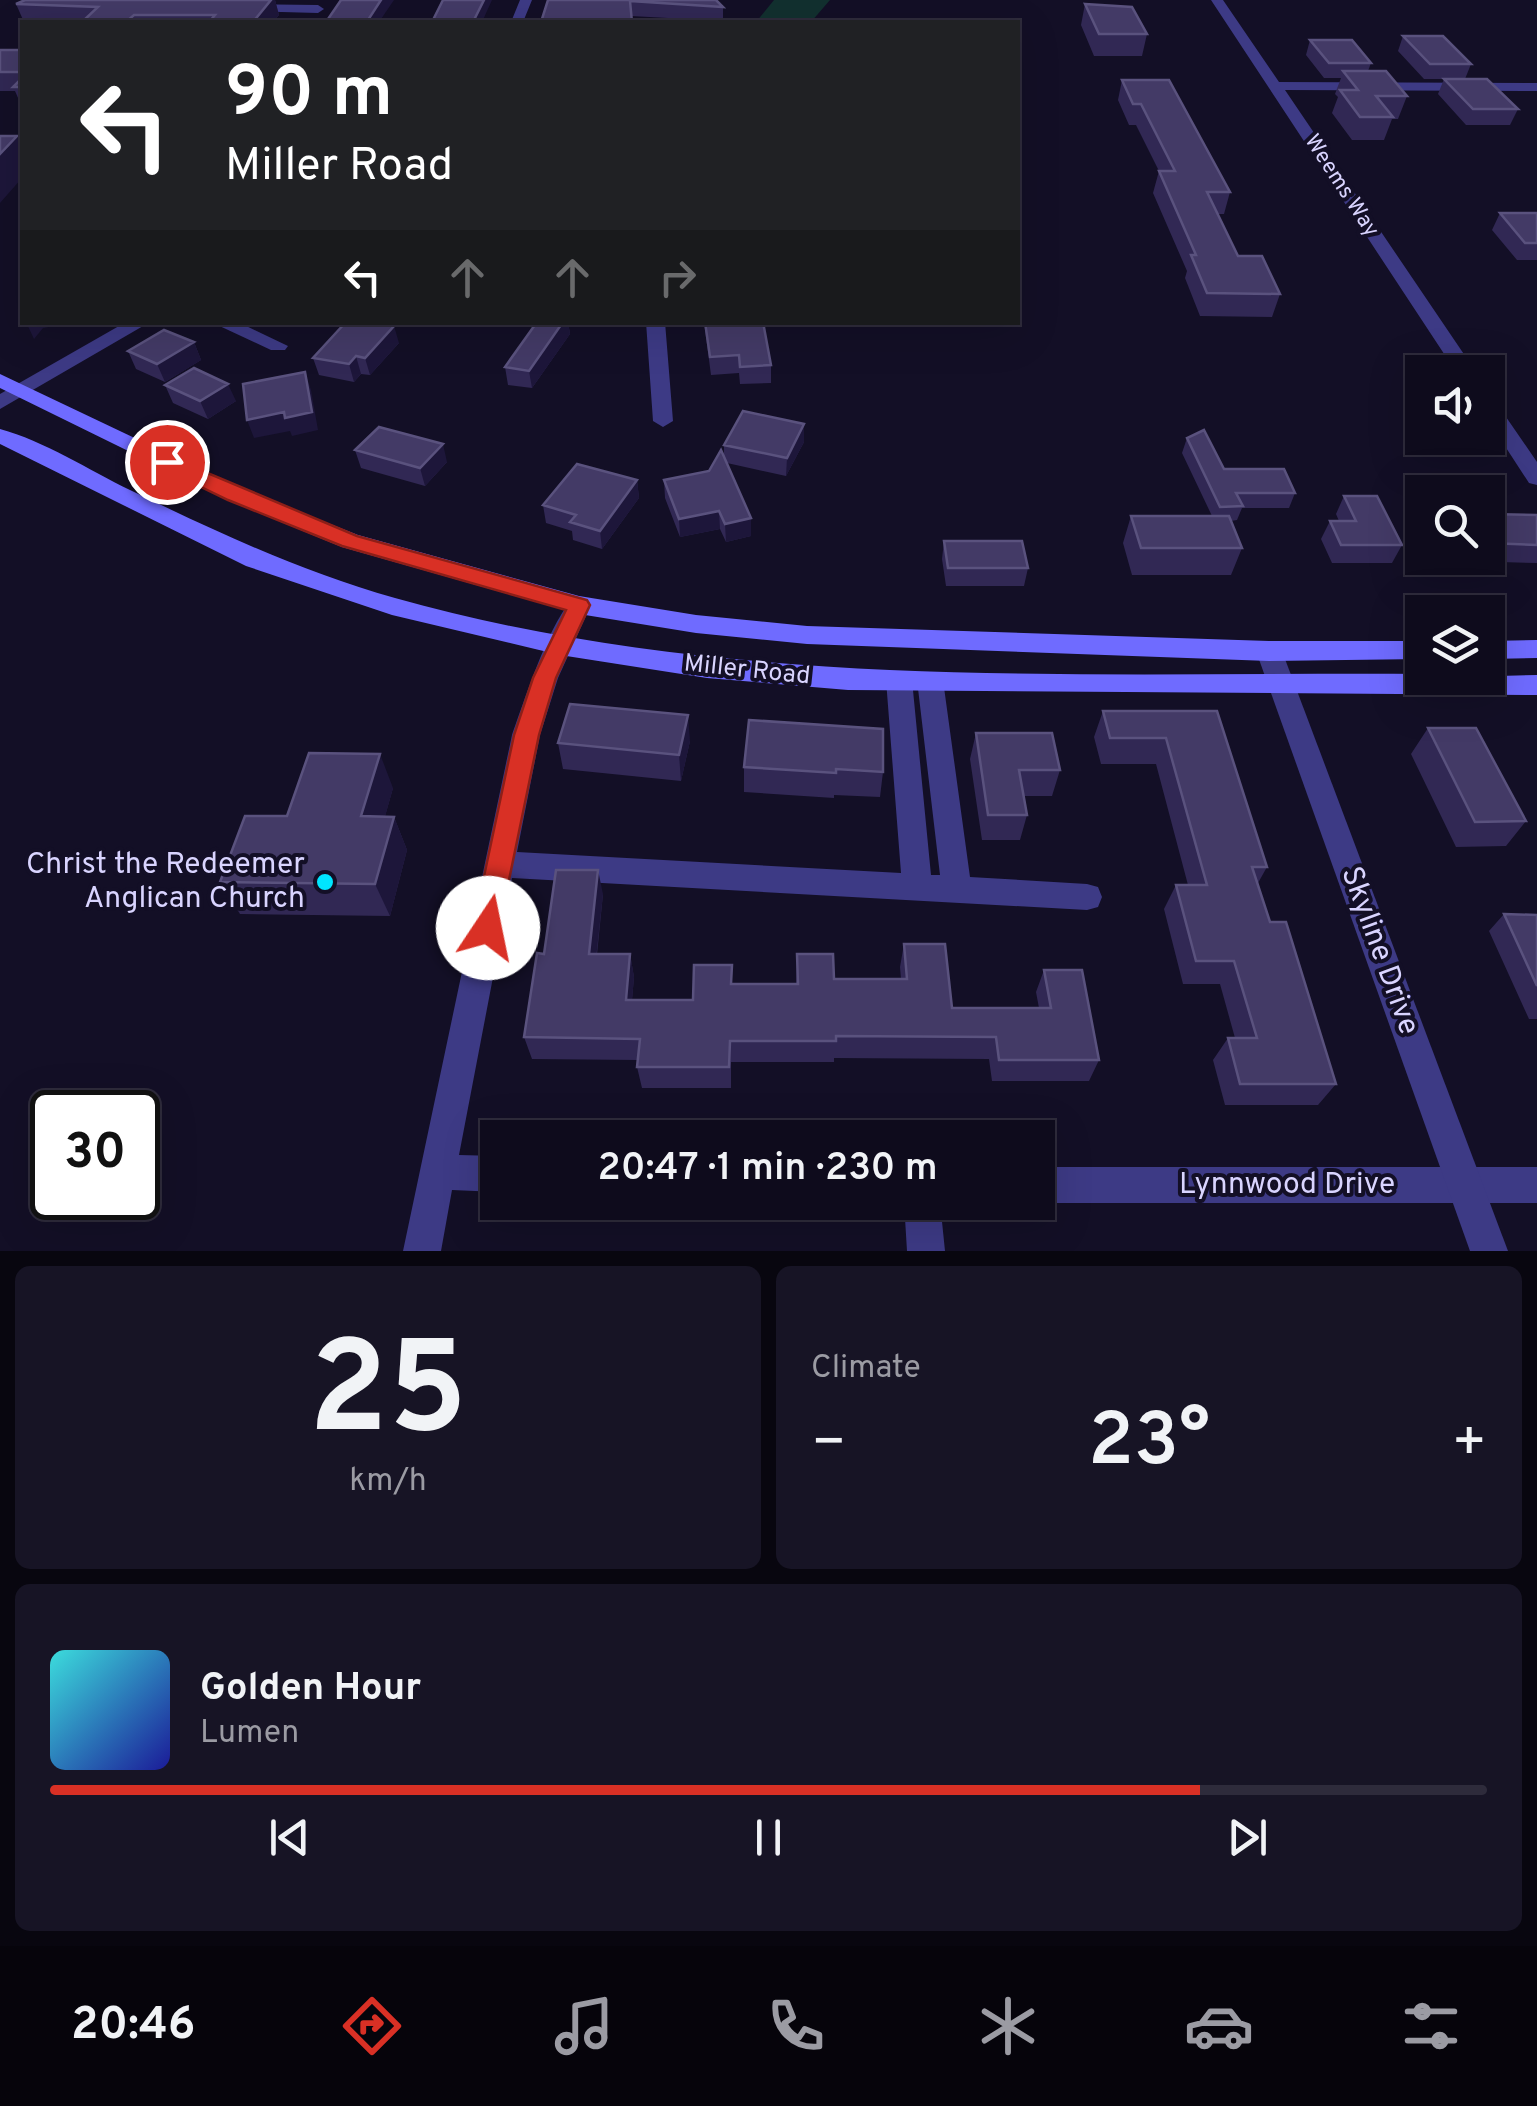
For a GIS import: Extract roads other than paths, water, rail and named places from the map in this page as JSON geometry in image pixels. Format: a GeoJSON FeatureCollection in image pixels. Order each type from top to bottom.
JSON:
{"type":"FeatureCollection","features":[{"type":"Feature","properties":{"kind":"main road","name":"Miller Road"},"geometry":{"type":"LineString","coordinates":[[7,392],[236,496],[350,541],[579,605],[696,624],[806,635],[1269,651],[1405,650]]}},
{"type":"Feature","properties":{"kind":"main road","name":"Miller Road"},"geometry":{"type":"LineString","coordinates":[[0,436],[254,560],[392,606],[560,646],[776,676],[1537,685]]}},
{"type":"Feature","properties":{"kind":"main road"},"geometry":{"type":"LineString","coordinates":[[1505,650],[1537,649]]}},
{"type":"Feature","properties":{"kind":"street","name":"Weems Way"},"geometry":{"type":"LineString","coordinates":[[1216,0],[1455,355]]}},
{"type":"Feature","properties":{"kind":"street"},"geometry":{"type":"LineString","coordinates":[[229,6],[321,4]]}},
{"type":"Feature","properties":{"kind":"street"},"geometry":{"type":"LineString","coordinates":[[1275,86],[1537,87]]}},
{"type":"Feature","properties":{"kind":"street"},"geometry":{"type":"LineString","coordinates":[[7,392],[135,325]]}},
{"type":"Feature","properties":{"kind":"street"},"geometry":{"type":"LineString","coordinates":[[227,325],[278,346]]}},
{"type":"Feature","properties":{"kind":"street"},"geometry":{"type":"LineString","coordinates":[[655,325],[663,420]]}},
{"type":"Feature","properties":{"kind":"street"},"geometry":{"type":"LineString","coordinates":[[1505,430],[1537,478]]}},
{"type":"Feature","properties":{"kind":"street"},"geometry":{"type":"LineString","coordinates":[[422,1251],[526,735],[544,678],[579,605]]}},
{"type":"Feature","properties":{"kind":"street","name":"Skyline Drive"},"geometry":{"type":"LineString","coordinates":[[1269,651],[1488,1251]]}},
{"type":"Feature","properties":{"kind":"street"},"geometry":{"type":"LineString","coordinates":[[899,680],[917,887]]}},
{"type":"Feature","properties":{"kind":"street"},"geometry":{"type":"LineString","coordinates":[[930,680],[957,890]]}},
{"type":"Feature","properties":{"kind":"street"},"geometry":{"type":"LineString","coordinates":[[501,864],[1086,897]]}},
{"type":"Feature","properties":{"kind":"street"},"geometry":{"type":"LineString","coordinates":[[439,1172],[480,1173]]}},
{"type":"Feature","properties":{"kind":"street","name":"Lynnwood Drive"},"geometry":{"type":"LineString","coordinates":[[1055,1186],[1537,1185]]}},
{"type":"Feature","properties":{"kind":"street"},"geometry":{"type":"LineString","coordinates":[[923,1220],[926,1251]]}},
{"type":"Feature","properties":{"kind":"place","name":"Christ the Redeemer Anglican Church"},"geometry":{"type":"Point","coordinates":[325,882]}}]}
